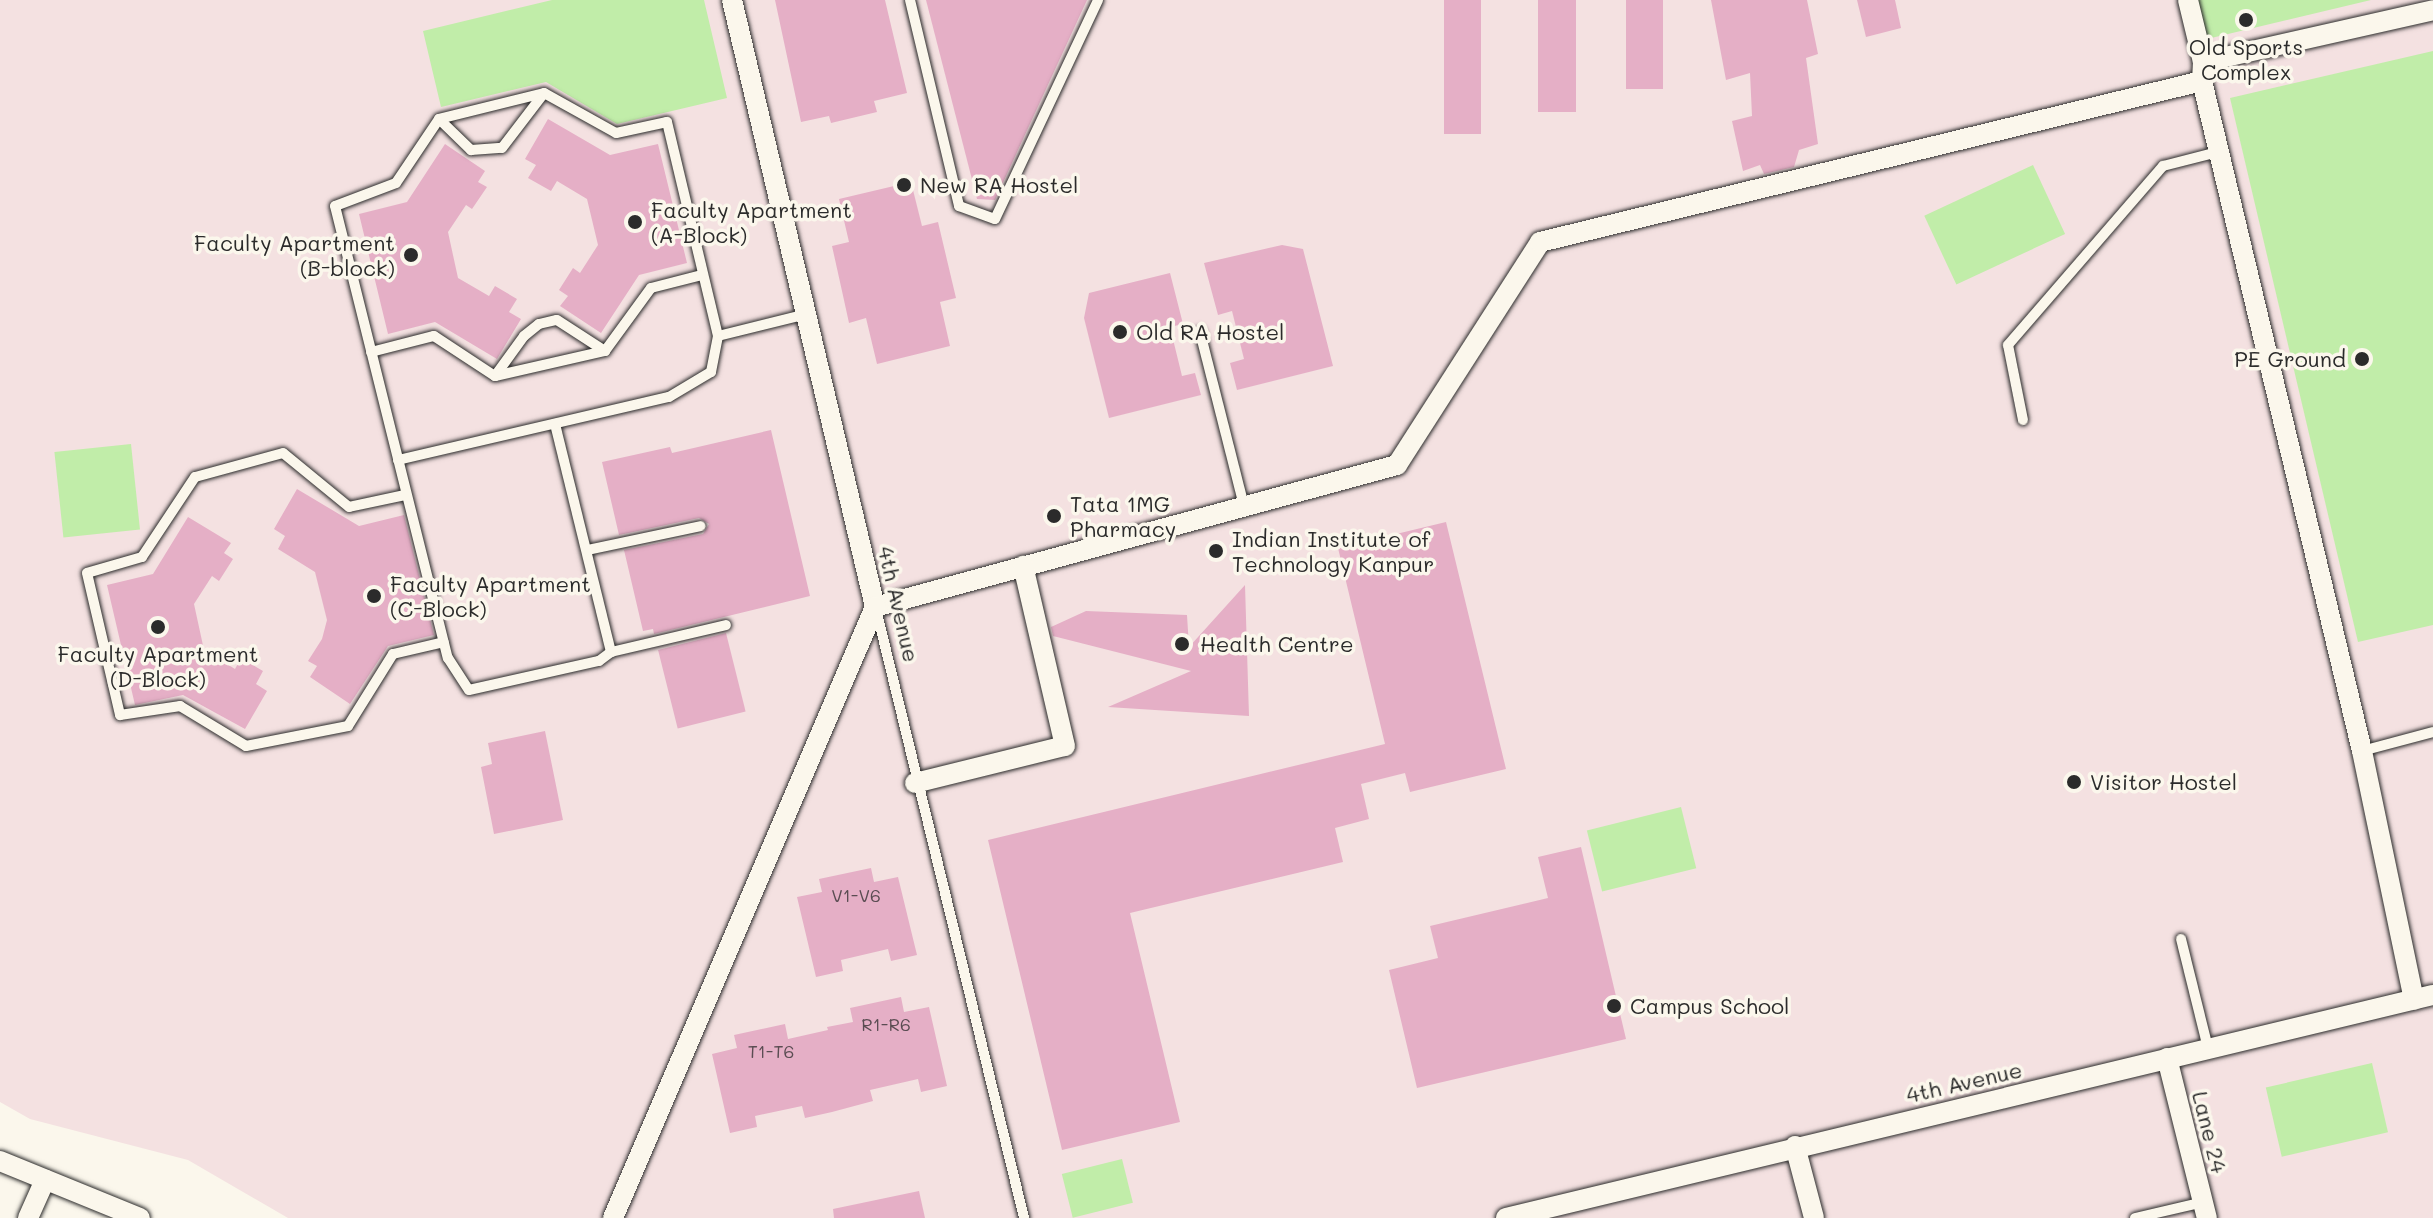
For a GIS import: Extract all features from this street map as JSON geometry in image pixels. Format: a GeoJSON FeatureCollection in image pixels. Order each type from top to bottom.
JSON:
{"type":"FeatureCollection","features":[{"type":"Feature","properties":{"kind":"street","name":"4th Avenue"},"geometry":{"type":"LineString","coordinates":[[732,0],[875,607]]}},
{"type":"Feature","properties":{"kind":"street"},"geometry":{"type":"LineString","coordinates":[[2188,0],[2218,152],[2423,997]]}},
{"type":"Feature","properties":{"kind":"street"},"geometry":{"type":"LineString","coordinates":[[613,1218],[875,607],[1397,465],[1540,242],[2433,10]]}},
{"type":"Feature","properties":{"kind":"street"},"geometry":{"type":"LineString","coordinates":[[915,783],[1065,746],[1023,566]]}},
{"type":"Feature","properties":{"kind":"street","name":"4th Avenue"},"geometry":{"type":"LineString","coordinates":[[1506,1218],[2423,997]]}},
{"type":"Feature","properties":{"kind":"street","name":"Lane 24"},"geometry":{"type":"LineString","coordinates":[[2167,1058],[2205,1210]]}},
{"type":"Feature","properties":{"kind":"street"},"geometry":{"type":"LineString","coordinates":[[1795,1146],[1814,1218]]}},
{"type":"Feature","properties":{"kind":"street"},"geometry":{"type":"LineString","coordinates":[[0,1161],[140,1218]]}},
{"type":"Feature","properties":{"kind":"street"},"geometry":{"type":"LineString","coordinates":[[28,1218],[45,1180]]}},
{"type":"Feature","properties":{"kind":"lane"},"geometry":{"type":"LineString","coordinates":[[910,0],[959,206],[995,219],[1098,0]]}},
{"type":"Feature","properties":{"kind":"lane"},"geometry":{"type":"LineString","coordinates":[[439,119],[471,150],[502,148],[544,93]]}},
{"type":"Feature","properties":{"kind":"lane"},"geometry":{"type":"LineString","coordinates":[[398,460],[669,397],[711,372],[718,336],[667,122],[616,133],[544,93],[439,119],[396,183],[335,206],[405,495],[444,642],[454,671],[469,690],[599,661],[611,652],[726,625]]}},
{"type":"Feature","properties":{"kind":"lane"},"geometry":{"type":"LineString","coordinates":[[2023,420],[2008,345],[2163,166],[2218,152]]}},
{"type":"Feature","properties":{"kind":"lane"},"geometry":{"type":"LineString","coordinates":[[371,352],[434,336],[495,376],[605,351],[651,288],[702,275]]}},
{"type":"Feature","properties":{"kind":"lane"},"geometry":{"type":"LineString","coordinates":[[718,336],[807,314]]}},
{"type":"Feature","properties":{"kind":"lane"},"geometry":{"type":"LineString","coordinates":[[495,376],[524,336],[548,322],[557,320],[605,351]]}},
{"type":"Feature","properties":{"kind":"lane"},"geometry":{"type":"LineString","coordinates":[[1200,332],[1244,506]]}},
{"type":"Feature","properties":{"kind":"lane"},"geometry":{"type":"LineString","coordinates":[[555,424],[611,652]]}},
{"type":"Feature","properties":{"kind":"lane"},"geometry":{"type":"LineString","coordinates":[[405,495],[349,507],[283,453],[195,477],[142,557],[87,573],[120,715],[180,706],[246,746],[348,726],[393,654],[444,642]]}},
{"type":"Feature","properties":{"kind":"lane"},"geometry":{"type":"LineString","coordinates":[[587,550],[701,526]]}},
{"type":"Feature","properties":{"kind":"lane","name":"4th Avenue"},"geometry":{"type":"LineString","coordinates":[[875,607],[915,783],[1024,1218]]}},
{"type":"Feature","properties":{"kind":"lane"},"geometry":{"type":"LineString","coordinates":[[2362,751],[2433,732]]}},
{"type":"Feature","properties":{"kind":"lane"},"geometry":{"type":"LineString","coordinates":[[2181,939],[2208,1048]]}},
{"type":"Feature","properties":{"kind":"lane"},"geometry":{"type":"LineString","coordinates":[[2135,1218],[2205,1210]]}},
{"type":"Feature","properties":{"kind":"shaded area","name":"Indian Institute of Technology Kanpur"},"geometry":{"type":"Polygon","coordinates":[[[0,0],[2433,0],[2433,1218],[288,1218],[188,1160],[30,1119],[0,1102],[0,0]]]}},
{"type":"Feature","properties":{"kind":"green space"},"geometry":{"type":"Polygon","coordinates":[[[552,0],[704,0],[727,98],[617,124],[546,82],[441,107],[423,31],[552,0]]]}},
{"type":"Feature","properties":{"kind":"green space","name":"Old Sports Complex"},"geometry":{"type":"Polygon","coordinates":[[[2198,0],[2371,0],[2207,39],[2198,0]]]}},
{"type":"Feature","properties":{"kind":"green space","name":"PE Ground"},"geometry":{"type":"Polygon","coordinates":[[[2433,51],[2433,625],[2358,642],[2230,98],[2433,51]]]}},
{"type":"Feature","properties":{"kind":"green space"},"geometry":{"type":"Polygon","coordinates":[[[2033,165],[2065,234],[1956,285],[1924,216],[2033,165]]]}},
{"type":"Feature","properties":{"kind":"green space"},"geometry":{"type":"Polygon","coordinates":[[[131,444],[140,530],[63,538],[54,452],[131,444]]]}},
{"type":"Feature","properties":{"kind":"green space"},"geometry":{"type":"Polygon","coordinates":[[[1681,807],[1696,868],[1602,892],[1587,830],[1681,807]]]}},
{"type":"Feature","properties":{"kind":"green space"},"geometry":{"type":"Polygon","coordinates":[[[2372,1063],[2388,1132],[2282,1157],[2266,1088],[2372,1063]]]}},
{"type":"Feature","properties":{"kind":"green space"},"geometry":{"type":"Polygon","coordinates":[[[1122,1159],[1133,1203],[1073,1218],[1062,1174],[1122,1159]]]}},
{"type":"Feature","properties":{"kind":"building"},"geometry":{"type":"Polygon","coordinates":[[[775,0],[885,0],[907,93],[874,101],[877,112],[831,123],[829,116],[801,122],[775,0]]]}},
{"type":"Feature","properties":{"kind":"building"},"geometry":{"type":"Polygon","coordinates":[[[926,0],[1087,0],[995,200],[977,199],[926,0]]]}},
{"type":"Feature","properties":{"kind":"building"},"geometry":{"type":"Polygon","coordinates":[[[1444,0],[1481,0],[1481,134],[1444,134],[1444,0]]]}},
{"type":"Feature","properties":{"kind":"building"},"geometry":{"type":"Polygon","coordinates":[[[1538,0],[1576,0],[1576,112],[1538,112],[1538,0]]]}},
{"type":"Feature","properties":{"kind":"building"},"geometry":{"type":"Polygon","coordinates":[[[1626,0],[1663,0],[1663,89],[1626,89],[1626,0]]]}},
{"type":"Feature","properties":{"kind":"building"},"geometry":{"type":"Polygon","coordinates":[[[1711,0],[1807,0],[1818,54],[1806,58],[1818,144],[1799,150],[1794,167],[1764,174],[1760,165],[1743,171],[1732,121],[1752,116],[1750,73],[1726,80],[1711,0]]]}},
{"type":"Feature","properties":{"kind":"building"},"geometry":{"type":"Polygon","coordinates":[[[1857,0],[1895,0],[1901,28],[1866,37],[1857,0]]]}},
{"type":"Feature","properties":{"kind":"building","name":"Faculty Apartment (A-Block)"},"geometry":{"type":"Polygon","coordinates":[[[548,119],[610,155],[658,144],[687,263],[639,275],[601,333],[560,306],[568,296],[559,290],[573,268],[580,273],[598,245],[587,199],[557,181],[551,191],[528,178],[536,165],[525,159],[548,119]]]}},
{"type":"Feature","properties":{"kind":"building","name":"Faculty Apartment (B-block)"},"geometry":{"type":"Polygon","coordinates":[[[445,144],[485,171],[478,182],[487,187],[472,209],[466,205],[448,232],[458,278],[489,296],[495,286],[517,299],[509,312],[521,319],[497,359],[435,322],[388,334],[359,214],[407,202],[445,144]]]}},
{"type":"Feature","properties":{"kind":"building"},"geometry":{"type":"Polygon","coordinates":[[[911,182],[922,226],[938,222],[956,298],[940,302],[950,346],[877,364],[866,318],[849,323],[832,246],[849,242],[839,199],[911,182]]]}},
{"type":"Feature","properties":{"kind":"building"},"geometry":{"type":"Polygon","coordinates":[[[1282,245],[1303,249],[1333,366],[1237,390],[1230,363],[1244,359],[1232,311],[1218,315],[1204,263],[1282,245]]]}},
{"type":"Feature","properties":{"kind":"building"},"geometry":{"type":"Polygon","coordinates":[[[1170,273],[1183,324],[1170,327],[1182,376],[1195,373],[1201,395],[1109,418],[1084,318],[1089,293],[1170,273]]]}},
{"type":"Feature","properties":{"kind":"building"},"geometry":{"type":"Polygon","coordinates":[[[771,430],[810,596],[654,634],[653,629],[643,631],[624,550],[703,534],[709,524],[699,518],[619,535],[602,462],[670,447],[672,453],[771,430]]]}},
{"type":"Feature","properties":{"kind":"building","name":"Faculty Apartment (C-Block)"},"geometry":{"type":"Polygon","coordinates":[[[297,489],[359,526],[404,515],[434,635],[388,646],[350,704],[310,677],[317,666],[308,661],[322,639],[327,620],[315,572],[278,549],[285,536],[274,529],[297,489]]]}},
{"type":"Feature","properties":{"kind":"building","name":"Faculty Apartment (D-Block)"},"geometry":{"type":"Polygon","coordinates":[[[188,517],[231,543],[224,553],[233,559],[219,581],[212,576],[194,604],[204,650],[235,669],[241,658],[263,671],[256,684],[267,691],[245,729],[183,695],[135,705],[107,585],[153,574],[188,517]]]}},
{"type":"Feature","properties":{"kind":"building"},"geometry":{"type":"Polygon","coordinates":[[[1446,522],[1506,769],[1410,792],[1405,773],[1361,784],[1369,819],[1335,828],[1343,862],[1130,913],[1180,1122],[1062,1150],[988,840],[1385,744],[1338,548],[1446,522]]]}},
{"type":"Feature","properties":{"kind":"building","name":"Health Centre"},"geometry":{"type":"Polygon","coordinates":[[[1245,585],[1249,716],[1108,707],[1191,671],[1053,636],[1051,627],[1086,611],[1187,615],[1189,647],[1245,585]]]}},
{"type":"Feature","properties":{"kind":"building"},"geometry":{"type":"Polygon","coordinates":[[[726,633],[746,712],[678,729],[658,650],[726,633]]]}},
{"type":"Feature","properties":{"kind":"building"},"geometry":{"type":"Polygon","coordinates":[[[545,731],[563,820],[494,834],[481,767],[492,764],[488,743],[545,731]]]}},
{"type":"Feature","properties":{"kind":"building"},"geometry":{"type":"Polygon","coordinates":[[[1581,847],[1626,1039],[1417,1088],[1389,970],[1438,958],[1430,926],[1548,898],[1538,857],[1581,847]]]}},
{"type":"Feature","properties":{"kind":"building"},"geometry":{"type":"Polygon","coordinates":[[[871,868],[874,882],[898,877],[917,955],[891,961],[888,949],[841,960],[843,971],[816,977],[797,897],[822,892],[819,879],[871,868]]]}},
{"type":"Feature","properties":{"kind":"building"},"geometry":{"type":"Polygon","coordinates":[[[901,997],[904,1012],[929,1007],[947,1086],[921,1092],[918,1079],[870,1090],[873,1101],[832,1112],[805,1118],[802,1106],[755,1116],[757,1127],[730,1133],[712,1054],[737,1048],[734,1035],[785,1024],[788,1039],[828,1030],[827,1027],[853,1022],[850,1008],[901,997]]]}},
{"type":"Feature","properties":{"kind":"building"},"geometry":{"type":"Polygon","coordinates":[[[919,1191],[925,1218],[834,1218],[833,1209],[919,1191]]]}},
{"type":"Feature","properties":{"kind":"place","name":"Old Sports Complex"},"geometry":{"type":"Point","coordinates":[2246,20]}},
{"type":"Feature","properties":{"kind":"place","name":"New RA Hostel"},"geometry":{"type":"Point","coordinates":[904,185]}},
{"type":"Feature","properties":{"kind":"place","name":"Faculty Apartment (A-Block)"},"geometry":{"type":"Point","coordinates":[635,222]}},
{"type":"Feature","properties":{"kind":"place","name":"Faculty Apartment (B-block)"},"geometry":{"type":"Point","coordinates":[411,255]}},
{"type":"Feature","properties":{"kind":"place","name":"Old RA Hostel"},"geometry":{"type":"Point","coordinates":[1120,332]}},
{"type":"Feature","properties":{"kind":"place","name":"PE Ground"},"geometry":{"type":"Point","coordinates":[2362,359]}},
{"type":"Feature","properties":{"kind":"place","name":"Tata 1MG Pharmacy"},"geometry":{"type":"Point","coordinates":[1054,516]}},
{"type":"Feature","properties":{"kind":"place","name":"Indian Institute of Technology Kanpur"},"geometry":{"type":"Point","coordinates":[1216,551]}},
{"type":"Feature","properties":{"kind":"place","name":"Faculty Apartment (C-Block)"},"geometry":{"type":"Point","coordinates":[374,596]}},
{"type":"Feature","properties":{"kind":"place","name":"Faculty Apartment (D-Block)"},"geometry":{"type":"Point","coordinates":[158,627]}},
{"type":"Feature","properties":{"kind":"place","name":"Health Centre"},"geometry":{"type":"Point","coordinates":[1182,644]}},
{"type":"Feature","properties":{"kind":"place","name":"Visitor Hostel"},"geometry":{"type":"Point","coordinates":[2074,782]}},
{"type":"Feature","properties":{"kind":"place","name":"Campus School"},"geometry":{"type":"Point","coordinates":[1614,1006]}}]}
